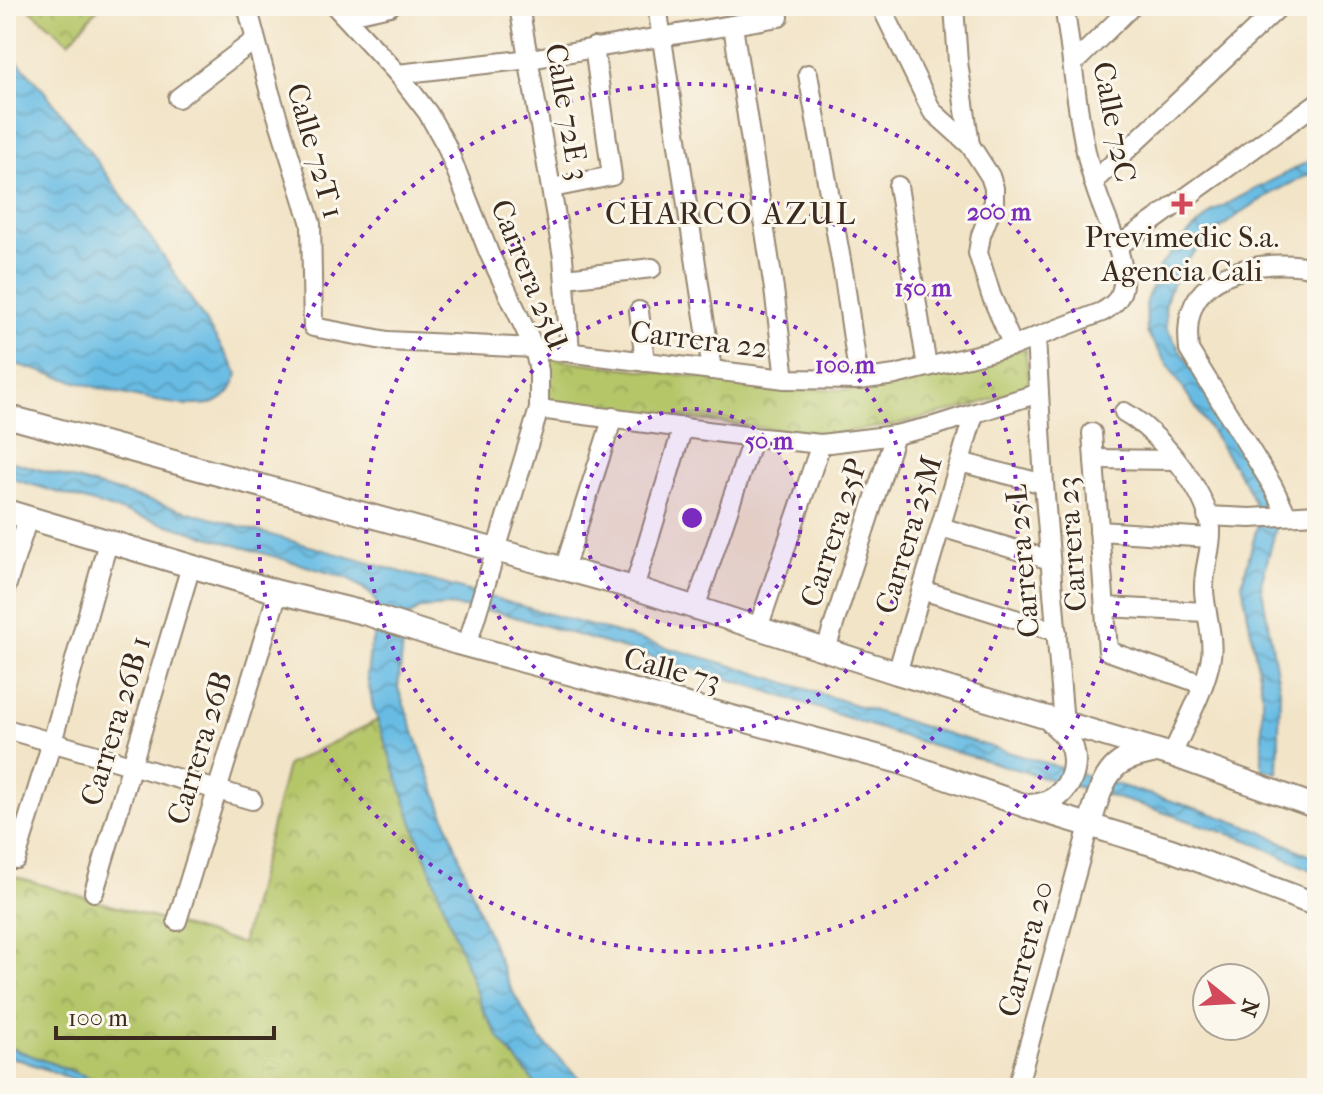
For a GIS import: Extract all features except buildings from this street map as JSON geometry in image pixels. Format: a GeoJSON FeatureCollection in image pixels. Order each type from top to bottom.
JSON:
{"type":"FeatureCollection","features":[{"type":"Feature","properties":{"kind":"main road"},"geometry":{"type":"LineString","coordinates":[[6,416],[494,556],[564,569],[634,588],[1060,726],[1164,753],[1317,807]]}},
{"type":"Feature","properties":{"kind":"main road","name":"Calle 73"},"geometry":{"type":"LineString","coordinates":[[17,514],[425,633],[470,635],[903,763],[1026,806],[1171,850],[1317,905]]}},
{"type":"Feature","properties":{"kind":"main road"},"geometry":{"type":"LineString","coordinates":[[1026,806],[1041,806],[1062,795],[1074,765],[1073,750],[1060,726]]}},
{"type":"Feature","properties":{"kind":"main road"},"geometry":{"type":"LineString","coordinates":[[1089,826],[1097,803],[1120,763],[1133,757],[1164,753]]}},
{"type":"Feature","properties":{"kind":"street","name":"Calle 72T 1"},"geometry":{"type":"LineString","coordinates":[[247,6],[296,183],[311,224],[313,327]]}},
{"type":"Feature","properties":{"kind":"street"},"geometry":{"type":"LineString","coordinates":[[340,11],[390,6]]}},
{"type":"Feature","properties":{"kind":"street","name":"Calle 72E 3"},"geometry":{"type":"LineString","coordinates":[[519,6],[566,278],[568,323]]}},
{"type":"Feature","properties":{"kind":"street"},"geometry":{"type":"LineString","coordinates":[[657,6],[712,370]]}},
{"type":"Feature","properties":{"kind":"street"},"geometry":{"type":"LineString","coordinates":[[881,6],[932,111],[970,145],[994,188],[994,202],[981,235],[978,253],[991,295],[1013,346]]}},
{"type":"Feature","properties":{"kind":"street"},"geometry":{"type":"LineString","coordinates":[[954,6],[958,62],[970,145]]}},
{"type":"Feature","properties":{"kind":"street","name":"Calle 72C"},"geometry":{"type":"LineString","coordinates":[[1064,6],[1093,182],[1117,247]]}},
{"type":"Feature","properties":{"kind":"street"},"geometry":{"type":"LineString","coordinates":[[1074,63],[1132,6]]}},
{"type":"Feature","properties":{"kind":"street"},"geometry":{"type":"LineString","coordinates":[[1093,182],[1280,6]]}},
{"type":"Feature","properties":{"kind":"street","name":"Carrera 25U"},"geometry":{"type":"LineString","coordinates":[[340,11],[398,74],[428,113],[446,145],[489,253],[534,348],[539,371],[539,409],[470,635]]}},
{"type":"Feature","properties":{"kind":"street"},"geometry":{"type":"LineString","coordinates":[[398,74],[530,59],[779,17]]}},
{"type":"Feature","properties":{"kind":"street"},"geometry":{"type":"LineString","coordinates":[[733,26],[785,379]]}},
{"type":"Feature","properties":{"kind":"street"},"geometry":{"type":"LineString","coordinates":[[178,98],[255,40]]}},
{"type":"Feature","properties":{"kind":"street"},"geometry":{"type":"LineString","coordinates":[[552,188],[612,176],[594,47]]}},
{"type":"Feature","properties":{"kind":"street"},"geometry":{"type":"LineString","coordinates":[[808,74],[859,380]]}},
{"type":"Feature","properties":{"kind":"street"},"geometry":{"type":"LineString","coordinates":[[1117,247],[1295,122],[1317,103]]}},
{"type":"Feature","properties":{"kind":"street"},"geometry":{"type":"LineString","coordinates":[[898,186],[927,367]]}},
{"type":"Feature","properties":{"kind":"street","name":"Carrera 22"},"geometry":{"type":"LineString","coordinates":[[313,327],[388,341],[534,348],[785,379],[859,380],[1013,346],[1102,312],[1117,301],[1123,286],[1117,247]]}},
{"type":"Feature","properties":{"kind":"street"},"geometry":{"type":"LineString","coordinates":[[1284,515],[1272,485],[1189,350],[1187,328],[1191,309],[1203,293],[1223,279],[1255,265],[1298,264],[1317,269]]}},
{"type":"Feature","properties":{"kind":"street"},"geometry":{"type":"LineString","coordinates":[[566,278],[652,268]]}},
{"type":"Feature","properties":{"kind":"street"},"geometry":{"type":"LineString","coordinates":[[639,311],[645,362]]}},
{"type":"Feature","properties":{"kind":"street","name":"Carrera 25U"},"geometry":{"type":"LineString","coordinates":[[568,323],[570,352]]}},
{"type":"Feature","properties":{"kind":"street","name":"Carrera 25L"},"geometry":{"type":"LineString","coordinates":[[1036,337],[1044,484],[1057,632],[1060,726]]}},
{"type":"Feature","properties":{"kind":"street"},"geometry":{"type":"LineString","coordinates":[[539,409],[821,444],[895,435],[1039,393]]}},
{"type":"Feature","properties":{"kind":"street"},"geometry":{"type":"LineString","coordinates":[[1124,412],[1153,432],[1176,460],[1200,498],[1207,516],[1210,538],[1204,586],[1211,654],[1202,684],[1164,753]]}},
{"type":"Feature","properties":{"kind":"street","name":"Carrera 25M"},"geometry":{"type":"LineString","coordinates":[[897,673],[974,414]]}},
{"type":"Feature","properties":{"kind":"street"},"geometry":{"type":"LineString","coordinates":[[564,569],[613,417]]}},
{"type":"Feature","properties":{"kind":"street"},"geometry":{"type":"LineString","coordinates":[[634,588],[683,427]]}},
{"type":"Feature","properties":{"kind":"street","name":"Carrera 23"},"geometry":{"type":"LineString","coordinates":[[1092,433],[1108,651],[1202,684]]}},
{"type":"Feature","properties":{"kind":"street","name":"Carrera 25P"},"geometry":{"type":"LineString","coordinates":[[826,649],[895,435]]}},
{"type":"Feature","properties":{"kind":"street"},"geometry":{"type":"LineString","coordinates":[[695,608],[753,437]]}},
{"type":"Feature","properties":{"kind":"street"},"geometry":{"type":"LineString","coordinates":[[758,628],[821,444]]}},
{"type":"Feature","properties":{"kind":"street"},"geometry":{"type":"LineString","coordinates":[[1094,459],[1176,460]]}},
{"type":"Feature","properties":{"kind":"street"},"geometry":{"type":"LineString","coordinates":[[960,462],[1044,484]]}},
{"type":"Feature","properties":{"kind":"street"},"geometry":{"type":"LineString","coordinates":[[6,587],[17,514]]}},
{"type":"Feature","properties":{"kind":"street"},"geometry":{"type":"LineString","coordinates":[[1207,516],[1250,518],[1317,514]]}},
{"type":"Feature","properties":{"kind":"street"},"geometry":{"type":"LineString","coordinates":[[941,527],[1050,560]]}},
{"type":"Feature","properties":{"kind":"street"},"geometry":{"type":"LineString","coordinates":[[1099,531],[1210,538]]}},
{"type":"Feature","properties":{"kind":"street"},"geometry":{"type":"LineString","coordinates":[[16,859],[108,542]]}},
{"type":"Feature","properties":{"kind":"street","name":"Carrera 26B 1"},"geometry":{"type":"LineString","coordinates":[[94,892],[191,566]]}},
{"type":"Feature","properties":{"kind":"street"},"geometry":{"type":"LineString","coordinates":[[922,590],[1057,632]]}},
{"type":"Feature","properties":{"kind":"street","name":"Carrera 26B"},"geometry":{"type":"LineString","coordinates":[[177,921],[278,592]]}},
{"type":"Feature","properties":{"kind":"street"},"geometry":{"type":"LineString","coordinates":[[1105,607],[1206,612]]}},
{"type":"Feature","properties":{"kind":"street"},"geometry":{"type":"LineString","coordinates":[[6,729],[252,800]]}},
{"type":"Feature","properties":{"kind":"street","name":"Carrera 20"},"geometry":{"type":"LineString","coordinates":[[1017,1088],[1089,826]]}},
{"type":"Feature","properties":{"kind":"green space"},"geometry":{"type":"Polygon","coordinates":[[[26,6],[100,6],[69,42],[26,6]]]}},
{"type":"Feature","properties":{"kind":"green space"},"geometry":{"type":"Polygon","coordinates":[[[1025,348],[1030,385],[973,406],[894,425],[822,435],[547,402],[545,358],[785,388],[859,390],[929,377],[1025,348]]]}},
{"type":"Feature","properties":{"kind":"green space"},"geometry":{"type":"Polygon","coordinates":[[[378,720],[483,1010],[499,1038],[539,1088],[116,1088],[6,1046],[6,874],[242,944],[287,765],[378,720]]]}},
{"type":"Feature","properties":{"kind":"water"},"geometry":{"type":"Polygon","coordinates":[[[6,51],[46,93],[123,197],[238,374],[230,391],[220,400],[198,405],[145,399],[6,361],[6,51]]]}},
{"type":"Feature","properties":{"kind":"water"},"geometry":{"type":"Polygon","coordinates":[[[1317,157],[1317,171],[1250,207],[1206,241],[1174,281],[1165,309],[1166,328],[1273,497],[1276,528],[1261,584],[1280,690],[1278,773],[1262,769],[1262,691],[1242,583],[1257,527],[1254,502],[1245,483],[1147,333],[1146,301],[1159,267],[1213,211],[1317,157]]]}},
{"type":"Feature","properties":{"kind":"water"},"geometry":{"type":"Polygon","coordinates":[[[6,460],[740,668],[1205,811],[1262,832],[1317,859],[1317,873],[1250,841],[1144,806],[911,739],[749,685],[501,613],[449,606],[422,608],[409,616],[405,628],[398,688],[483,922],[510,987],[540,1039],[589,1088],[539,1088],[499,1038],[483,1010],[373,707],[367,676],[370,649],[381,613],[373,596],[350,579],[6,477],[6,460]]]}},
{"type":"Feature","properties":{"kind":"water"},"geometry":{"type":"Polygon","coordinates":[[[6,1046],[116,1088],[98,1088],[6,1055],[6,1046]]]}},
{"type":"Feature","properties":{"kind":"place","name":"Previmedic S.a. Agencia Cali"},"geometry":{"type":"Point","coordinates":[1182,204]}},
{"type":"Feature","properties":{"kind":"district","name":"CHARCO AZUL"},"geometry":{"type":"Point","coordinates":[731,213]}}]}
